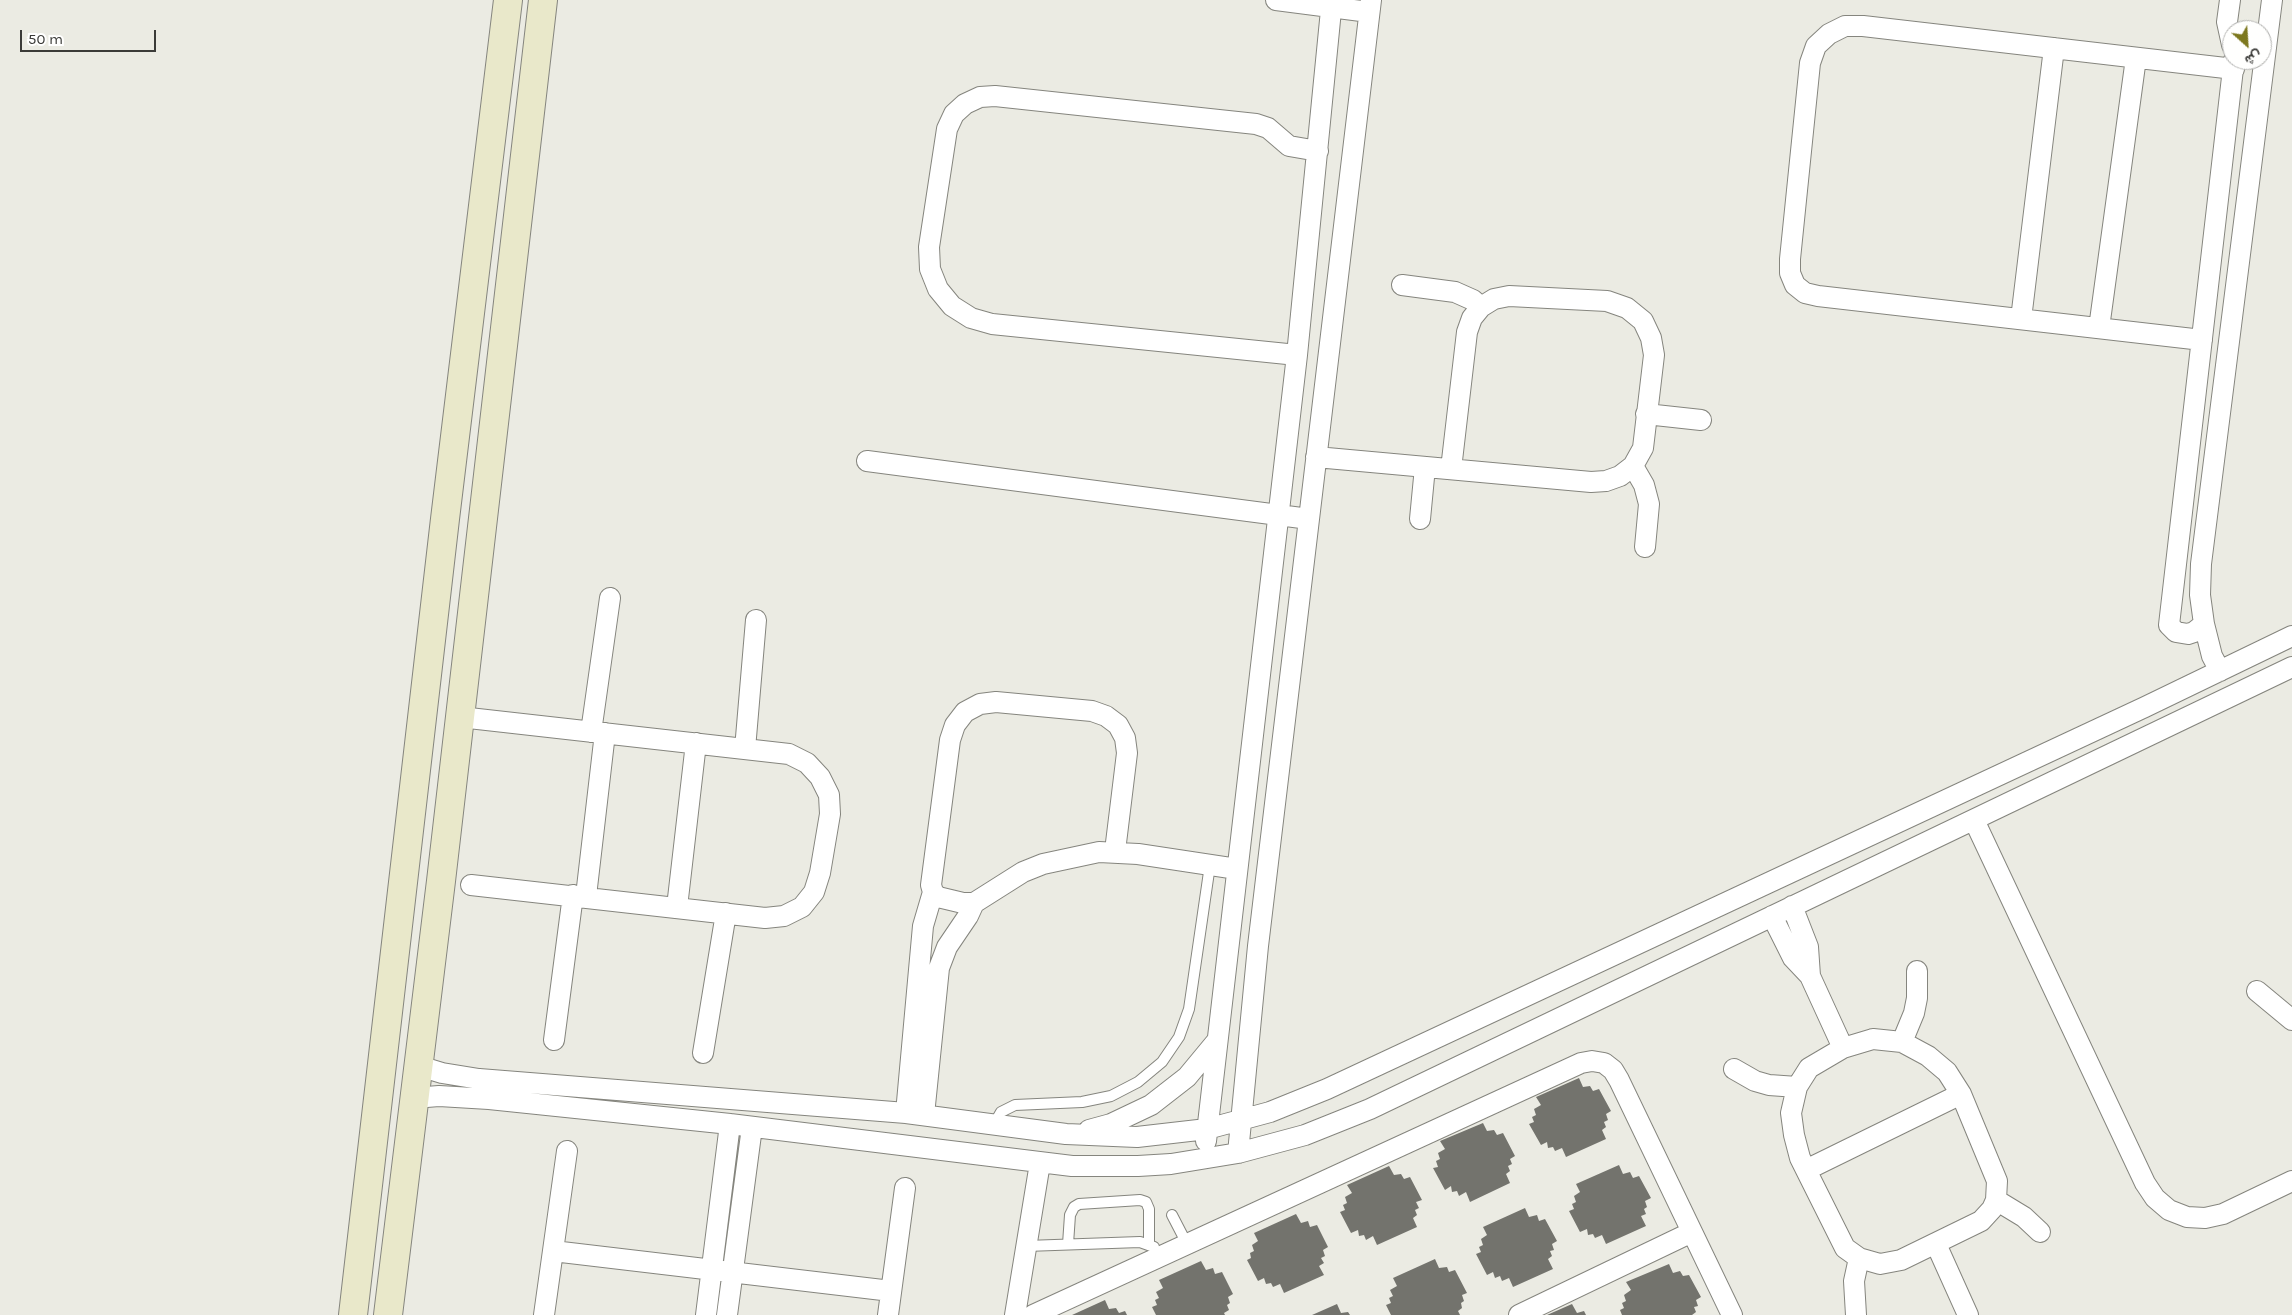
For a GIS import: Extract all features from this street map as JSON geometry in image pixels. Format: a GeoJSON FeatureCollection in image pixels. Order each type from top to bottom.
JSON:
{"type":"FeatureCollection","features":[{"type":"Feature","properties":{"kind":"street"},"geometry":{"type":"LineString","coordinates":[[353,1315],[445,519],[508,0]]}},
{"type":"Feature","properties":{"kind":"street"},"geometry":{"type":"LineString","coordinates":[[388,1315],[460,717],[543,0]]}},
{"type":"Feature","properties":{"kind":"street"},"geometry":{"type":"LineString","coordinates":[[1238,1153],[1258,946],[1370,6],[1276,0]]}},
{"type":"Feature","properties":{"kind":"street"},"geometry":{"type":"LineString","coordinates":[[2227,20],[2230,0]]}},
{"type":"Feature","properties":{"kind":"street"},"geometry":{"type":"LineString","coordinates":[[2220,671],[2212,656],[2204,624],[2201,581],[2272,0]]}},
{"type":"Feature","properties":{"kind":"street"},"geometry":{"type":"LineString","coordinates":[[1204,1159],[1216,1042],[1297,355],[1331,3]]}},
{"type":"Feature","properties":{"kind":"street"},"geometry":{"type":"LineString","coordinates":[[2202,340],[1818,296],[1805,293],[1795,285],[1790,273],[1790,259],[1810,63],[1816,46],[1829,34],[1845,26],[1863,26],[2136,58],[2222,64]]}},
{"type":"Feature","properties":{"kind":"street"},"geometry":{"type":"LineString","coordinates":[[2021,319],[2054,48]]}},
{"type":"Feature","properties":{"kind":"street"},"geometry":{"type":"LineString","coordinates":[[2099,328],[2136,58]]}},
{"type":"Feature","properties":{"kind":"street"},"geometry":{"type":"LineString","coordinates":[[2204,624],[2188,634],[2176,632],[2169,625],[2233,70]]}},
{"type":"Feature","properties":{"kind":"street"},"geometry":{"type":"LineString","coordinates":[[1297,355],[992,324],[971,318],[952,306],[938,289],[930,269],[929,246],[947,129],[954,114],[965,104],[980,97],[995,96],[1256,124],[1268,128],[1289,146],[1318,151]]}},
{"type":"Feature","properties":{"kind":"street"},"geometry":{"type":"LineString","coordinates":[[2226,140],[2254,144]]}},
{"type":"Feature","properties":{"kind":"street"},"geometry":{"type":"LineString","coordinates":[[1402,286],[1456,292],[1481,306]]}},
{"type":"Feature","properties":{"kind":"street"},"geometry":{"type":"LineString","coordinates":[[1316,457],[1591,482],[1606,481],[1620,476],[1632,466],[1643,448],[1654,355],[1652,338],[1643,321],[1627,308],[1607,301],[1509,296],[1494,299],[1481,306],[1472,318],[1467,332],[1451,469]]}},
{"type":"Feature","properties":{"kind":"street"},"geometry":{"type":"LineString","coordinates":[[1646,414],[1701,420]]}},
{"type":"Feature","properties":{"kind":"street"},"geometry":{"type":"LineString","coordinates":[[867,461],[1309,519]]}},
{"type":"Feature","properties":{"kind":"street"},"geometry":{"type":"LineString","coordinates":[[1632,466],[1644,485],[1649,504],[1645,547]]}},
{"type":"Feature","properties":{"kind":"street"},"geometry":{"type":"LineString","coordinates":[[1420,519],[1426,467]]}},
{"type":"Feature","properties":{"kind":"street"},"geometry":{"type":"LineString","coordinates":[[2183,512],[2208,515]]}},
{"type":"Feature","properties":{"kind":"street"},"geometry":{"type":"LineString","coordinates":[[445,519],[482,524]]}},
{"type":"Feature","properties":{"kind":"street"},"geometry":{"type":"LineString","coordinates":[[554,1040],[579,896],[598,733],[610,598]]}},
{"type":"Feature","properties":{"kind":"street"},"geometry":{"type":"LineString","coordinates":[[746,749],[756,620]]}},
{"type":"Feature","properties":{"kind":"street"},"geometry":{"type":"LineString","coordinates":[[418,1066],[442,1073],[479,1079],[915,1114],[1066,1134],[1137,1137],[1207,1129],[1241,1121],[1299,1102],[2292,636]]}},
{"type":"Feature","properties":{"kind":"street"},"geometry":{"type":"LineString","coordinates":[[414,1098],[464,1097],[730,1124],[941,1149],[1040,1163],[1105,1167],[1138,1166],[1204,1159],[1238,1153],[1297,1137],[1346,1119],[2292,667]]}},
{"type":"Feature","properties":{"kind":"street"},"geometry":{"type":"LineString","coordinates":[[915,1114],[923,926],[933,892],[931,884],[950,740],[955,725],[966,712],[980,704],[996,702],[1092,711],[1106,716],[1118,725],[1125,738],[1127,752],[1115,852]]}},
{"type":"Feature","properties":{"kind":"street"},"geometry":{"type":"LineString","coordinates":[[460,717],[789,754],[807,763],[820,777],[828,795],[830,814],[820,873],[814,892],[802,907],[784,916],[765,918],[471,885]]}},
{"type":"Feature","properties":{"kind":"street"},"geometry":{"type":"LineString","coordinates":[[677,907],[696,744]]}},
{"type":"Feature","properties":{"kind":"street"},"geometry":{"type":"LineString","coordinates":[[1974,820],[2145,1183],[2155,1198],[2169,1210],[2186,1217],[2205,1218],[2223,1214],[2292,1181]]}},
{"type":"Feature","properties":{"kind":"street"},"geometry":{"type":"LineString","coordinates":[[933,892],[938,897],[963,903],[974,903],[1023,872],[1043,864],[1082,854],[1115,852],[1237,869]]}},
{"type":"Feature","properties":{"kind":"street"},"geometry":{"type":"LineString","coordinates":[[915,1114],[939,968],[947,947],[968,916],[974,903]]}},
{"type":"Feature","properties":{"kind":"street"},"geometry":{"type":"LineString","coordinates":[[1792,906],[1808,947],[1810,976]]}},
{"type":"Feature","properties":{"kind":"street"},"geometry":{"type":"LineString","coordinates":[[703,1053],[726,913]]}},
{"type":"Feature","properties":{"kind":"street"},"geometry":{"type":"LineString","coordinates":[[1772,916],[1793,958],[1810,976],[1844,1048]]}},
{"type":"Feature","properties":{"kind":"street"},"geometry":{"type":"LineString","coordinates":[[1902,1042],[1914,1013],[1917,998],[1918,971]]}},
{"type":"Feature","properties":{"kind":"street"},"geometry":{"type":"LineString","coordinates":[[2257,991],[2292,1020]]}},
{"type":"Feature","properties":{"kind":"street"},"geometry":{"type":"LineString","coordinates":[[1873,1039],[1902,1042],[1938,1064],[1955,1082],[1997,1181],[1996,1200],[1992,1209],[1981,1221],[1936,1244],[1890,1263],[1869,1262],[1859,1258],[1845,1248],[1796,1147],[1791,1113],[1797,1087],[1803,1076],[1816,1062],[1844,1048],[1873,1039]]}},
{"type":"Feature","properties":{"kind":"street"},"geometry":{"type":"LineString","coordinates":[[1066,1134],[1111,1124],[1151,1105],[1187,1077],[1216,1042]]}},
{"type":"Feature","properties":{"kind":"street"},"geometry":{"type":"LineString","coordinates":[[1032,1315],[1155,1250],[1187,1244],[1581,1063],[1592,1061],[1604,1063],[1616,1075],[1732,1315]]}},
{"type":"Feature","properties":{"kind":"street"},"geometry":{"type":"LineString","coordinates":[[1734,1069],[1755,1081],[1769,1085],[1797,1087]]}},
{"type":"Feature","properties":{"kind":"street"},"geometry":{"type":"LineString","coordinates":[[1806,1170],[1961,1094]]}},
{"type":"Feature","properties":{"kind":"street"},"geometry":{"type":"LineString","coordinates":[[706,1315],[730,1124]]}},
{"type":"Feature","properties":{"kind":"street"},"geometry":{"type":"LineString","coordinates":[[727,1315],[752,1127]]}},
{"type":"Feature","properties":{"kind":"street"},"geometry":{"type":"LineString","coordinates":[[544,1315],[567,1151]]}},
{"type":"Feature","properties":{"kind":"street"},"geometry":{"type":"LineString","coordinates":[[1015,1315],[1040,1163]]}},
{"type":"Feature","properties":{"kind":"street"},"geometry":{"type":"LineString","coordinates":[[888,1315],[906,1188]]}},
{"type":"Feature","properties":{"kind":"street"},"geometry":{"type":"LineString","coordinates":[[1996,1200],[2024,1217],[2040,1232]]}},
{"type":"Feature","properties":{"kind":"street"},"geometry":{"type":"LineString","coordinates":[[1519,1315],[1692,1232]]}},
{"type":"Feature","properties":{"kind":"street"},"geometry":{"type":"LineString","coordinates":[[1936,1244],[1968,1315]]}},
{"type":"Feature","properties":{"kind":"street"},"geometry":{"type":"LineString","coordinates":[[553,1252],[891,1291]]}},
{"type":"Feature","properties":{"kind":"street"},"geometry":{"type":"LineString","coordinates":[[1856,1315],[1854,1281],[1859,1258]]}},
{"type":"Feature","properties":{"kind":"lane"},"geometry":{"type":"LineString","coordinates":[[994,1124],[1001,1112],[1015,1105],[1082,1102],[1112,1096],[1138,1082],[1162,1062],[1179,1037],[1189,1009],[1210,865]]}},
{"type":"Feature","properties":{"kind":"lane"},"geometry":{"type":"LineString","coordinates":[[1068,1244],[1071,1211],[1079,1204],[1140,1200],[1146,1202],[1149,1209],[1155,1250]]}},
{"type":"Feature","properties":{"kind":"lane"},"geometry":{"type":"LineString","coordinates":[[1172,1216],[1187,1244]]}},
{"type":"Feature","properties":{"kind":"lane"},"geometry":{"type":"LineString","coordinates":[[1026,1246],[1140,1242],[1155,1250]]}},
{"type":"Feature","properties":{"kind":"building"},"geometry":{"type":"Polygon","coordinates":[[[1579,1078],[1583,1087],[1590,1086],[1593,1091],[1599,1089],[1611,1111],[1606,1114],[1608,1120],[1604,1122],[1606,1127],[1602,1130],[1606,1139],[1566,1157],[1562,1148],[1555,1151],[1553,1147],[1548,1148],[1547,1142],[1541,1145],[1529,1124],[1534,1122],[1532,1117],[1536,1115],[1534,1109],[1541,1105],[1536,1097],[1579,1078]]]}},
{"type":"Feature","properties":{"kind":"building"},"geometry":{"type":"Polygon","coordinates":[[[1483,1123],[1487,1131],[1494,1130],[1497,1135],[1503,1133],[1515,1156],[1510,1159],[1512,1164],[1508,1166],[1510,1171],[1506,1174],[1510,1183],[1470,1202],[1466,1192],[1459,1196],[1457,1191],[1452,1192],[1451,1186],[1445,1190],[1433,1168],[1438,1167],[1436,1161],[1440,1159],[1438,1153],[1445,1149],[1440,1141],[1483,1123]]]}},
{"type":"Feature","properties":{"kind":"building"},"geometry":{"type":"Polygon","coordinates":[[[1619,1165],[1623,1174],[1630,1172],[1633,1178],[1639,1176],[1651,1198],[1645,1201],[1647,1207],[1644,1209],[1646,1214],[1641,1216],[1646,1226],[1606,1244],[1602,1235],[1595,1238],[1593,1234],[1588,1235],[1587,1229],[1580,1232],[1569,1211],[1574,1209],[1572,1204],[1576,1202],[1574,1196],[1580,1192],[1576,1184],[1619,1165]]]}},
{"type":"Feature","properties":{"kind":"building"},"geometry":{"type":"Polygon","coordinates":[[[1389,1166],[1394,1175],[1401,1174],[1404,1179],[1410,1177],[1422,1200],[1416,1202],[1419,1208],[1415,1210],[1417,1215],[1413,1218],[1417,1227],[1377,1245],[1373,1236],[1366,1240],[1364,1235],[1359,1236],[1358,1230],[1351,1233],[1340,1212],[1345,1210],[1343,1205],[1347,1203],[1345,1197],[1352,1193],[1347,1185],[1389,1166]]]}},
{"type":"Feature","properties":{"kind":"building"},"geometry":{"type":"Polygon","coordinates":[[[1525,1208],[1529,1217],[1537,1215],[1539,1221],[1545,1219],[1557,1241],[1552,1244],[1554,1250],[1550,1251],[1552,1256],[1548,1259],[1553,1269],[1513,1287],[1509,1278],[1502,1281],[1500,1276],[1495,1278],[1493,1272],[1487,1275],[1476,1254],[1481,1252],[1479,1247],[1483,1245],[1481,1239],[1487,1235],[1483,1227],[1525,1208]]]}},
{"type":"Feature","properties":{"kind":"building"},"geometry":{"type":"Polygon","coordinates":[[[1296,1214],[1301,1223],[1308,1221],[1310,1227],[1317,1225],[1328,1247],[1323,1250],[1325,1256],[1321,1258],[1324,1263],[1319,1266],[1324,1275],[1284,1293],[1280,1284],[1273,1287],[1271,1283],[1266,1284],[1264,1278],[1258,1281],[1247,1260],[1251,1258],[1250,1253],[1254,1251],[1252,1245],[1258,1241],[1254,1233],[1296,1214]]]}},
{"type":"Feature","properties":{"kind":"building"},"geometry":{"type":"Polygon","coordinates":[[[1435,1259],[1439,1268],[1447,1267],[1449,1272],[1455,1270],[1467,1293],[1462,1295],[1464,1301],[1461,1303],[1462,1308],[1458,1311],[1460,1315],[1391,1315],[1386,1305],[1391,1303],[1389,1298],[1393,1296],[1390,1290],[1397,1286],[1393,1278],[1435,1259]]]}},
{"type":"Feature","properties":{"kind":"building"},"geometry":{"type":"Polygon","coordinates":[[[1201,1261],[1206,1270],[1213,1268],[1215,1274],[1222,1272],[1233,1294],[1228,1297],[1230,1303],[1227,1305],[1229,1310],[1224,1313],[1225,1315],[1156,1315],[1152,1307],[1157,1305],[1155,1300],[1159,1298],[1156,1292],[1163,1288],[1159,1280],[1201,1261]]]}},
{"type":"Feature","properties":{"kind":"building"},"geometry":{"type":"Polygon","coordinates":[[[1669,1264],[1673,1273],[1680,1271],[1683,1276],[1689,1275],[1701,1297],[1696,1300],[1698,1306],[1694,1307],[1696,1312],[1692,1315],[1622,1315],[1620,1310],[1624,1308],[1622,1303],[1626,1301],[1624,1295],[1631,1290],[1626,1282],[1669,1264]]]}},
{"type":"Feature","properties":{"kind":"building"},"geometry":{"type":"Polygon","coordinates":[[[1105,1300],[1109,1309],[1116,1308],[1119,1313],[1125,1311],[1127,1315],[1072,1315],[1105,1300]]]}},
{"type":"Feature","properties":{"kind":"building"},"geometry":{"type":"Polygon","coordinates":[[[1337,1304],[1341,1313],[1348,1312],[1350,1315],[1312,1315],[1337,1304]]]}},
{"type":"Feature","properties":{"kind":"building"},"geometry":{"type":"Polygon","coordinates":[[[1572,1304],[1577,1313],[1584,1311],[1586,1315],[1547,1315],[1572,1304]]]}}]}
